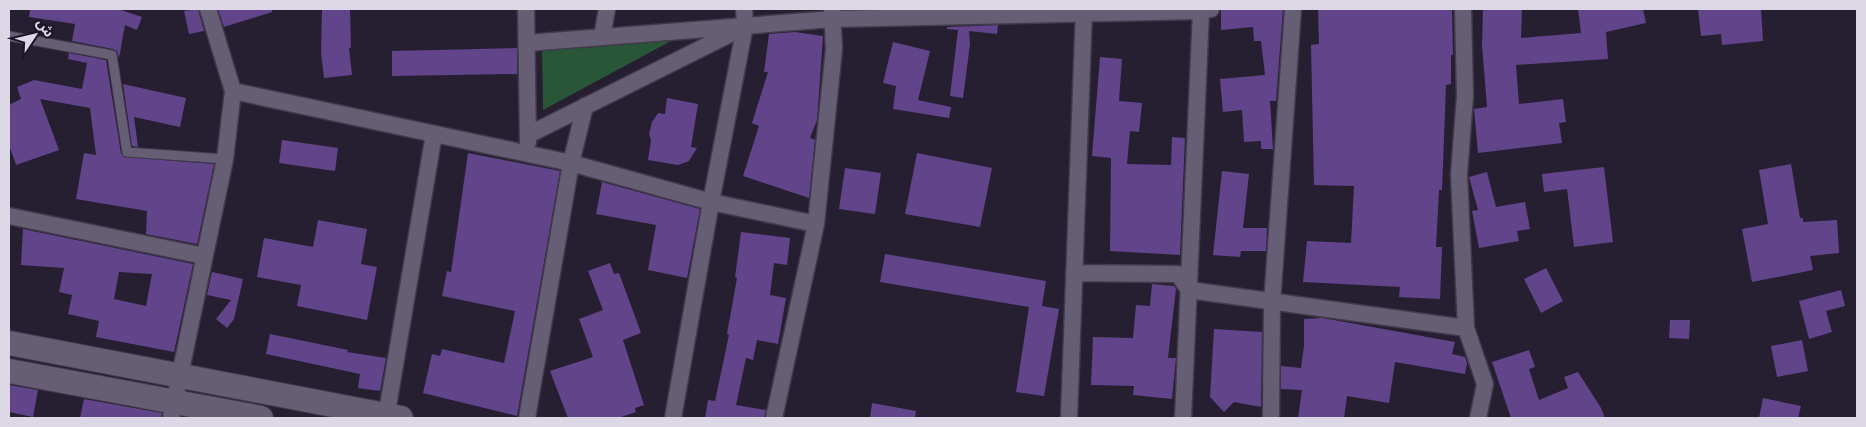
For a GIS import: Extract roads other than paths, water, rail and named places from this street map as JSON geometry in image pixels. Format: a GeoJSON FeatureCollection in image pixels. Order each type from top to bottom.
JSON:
{"type":"FeatureCollection","features":[{"type":"Feature","properties":{"kind":"main road"},"geometry":{"type":"LineString","coordinates":[[9,343],[391,417]]}},
{"type":"Feature","properties":{"kind":"main road"},"geometry":{"type":"LineString","coordinates":[[9,371],[172,410],[260,418]]}},
{"type":"Feature","properties":{"kind":"street"},"geometry":{"type":"LineString","coordinates":[[172,410],[225,159],[232,91],[208,9]]}},
{"type":"Feature","properties":{"kind":"street"},"geometry":{"type":"LineString","coordinates":[[526,9],[530,134],[526,154]]}},
{"type":"Feature","properties":{"kind":"street"},"geometry":{"type":"LineString","coordinates":[[602,37],[607,9]]}},
{"type":"Feature","properties":{"kind":"street"},"geometry":{"type":"LineString","coordinates":[[674,418],[711,202],[745,26],[744,9]]}},
{"type":"Feature","properties":{"kind":"street"},"geometry":{"type":"LineString","coordinates":[[1271,418],[1272,303],[1293,9]]}},
{"type":"Feature","properties":{"kind":"street"},"geometry":{"type":"LineString","coordinates":[[1463,9],[1465,96],[1459,174],[1466,328],[1485,384],[1478,418]]}},
{"type":"Feature","properties":{"kind":"street"},"geometry":{"type":"LineString","coordinates":[[527,43],[745,26],[833,14],[1206,10],[1183,418]]}},
{"type":"Feature","properties":{"kind":"street"},"geometry":{"type":"LineString","coordinates":[[1069,418],[1084,11]]}},
{"type":"Feature","properties":{"kind":"street"},"geometry":{"type":"LineString","coordinates":[[774,418],[816,224],[834,49],[833,14]]}},
{"type":"Feature","properties":{"kind":"street"},"geometry":{"type":"LineString","coordinates":[[530,134],[745,26]]}},
{"type":"Feature","properties":{"kind":"street"},"geometry":{"type":"LineString","coordinates":[[232,91],[571,163],[711,202],[816,224]]}},
{"type":"Feature","properties":{"kind":"street"},"geometry":{"type":"LineString","coordinates":[[526,418],[571,163],[585,106]]}},
{"type":"Feature","properties":{"kind":"street"},"geometry":{"type":"LineString","coordinates":[[391,417],[434,134]]}},
{"type":"Feature","properties":{"kind":"street"},"geometry":{"type":"LineString","coordinates":[[9,216],[204,256]]}},
{"type":"Feature","properties":{"kind":"street"},"geometry":{"type":"LineString","coordinates":[[1074,273],[1178,274],[1189,290],[1272,303],[1466,328]]}},
{"type":"Feature","properties":{"kind":"lane"},"geometry":{"type":"LineString","coordinates":[[9,36],[112,55],[127,152],[225,159]]}}]}
